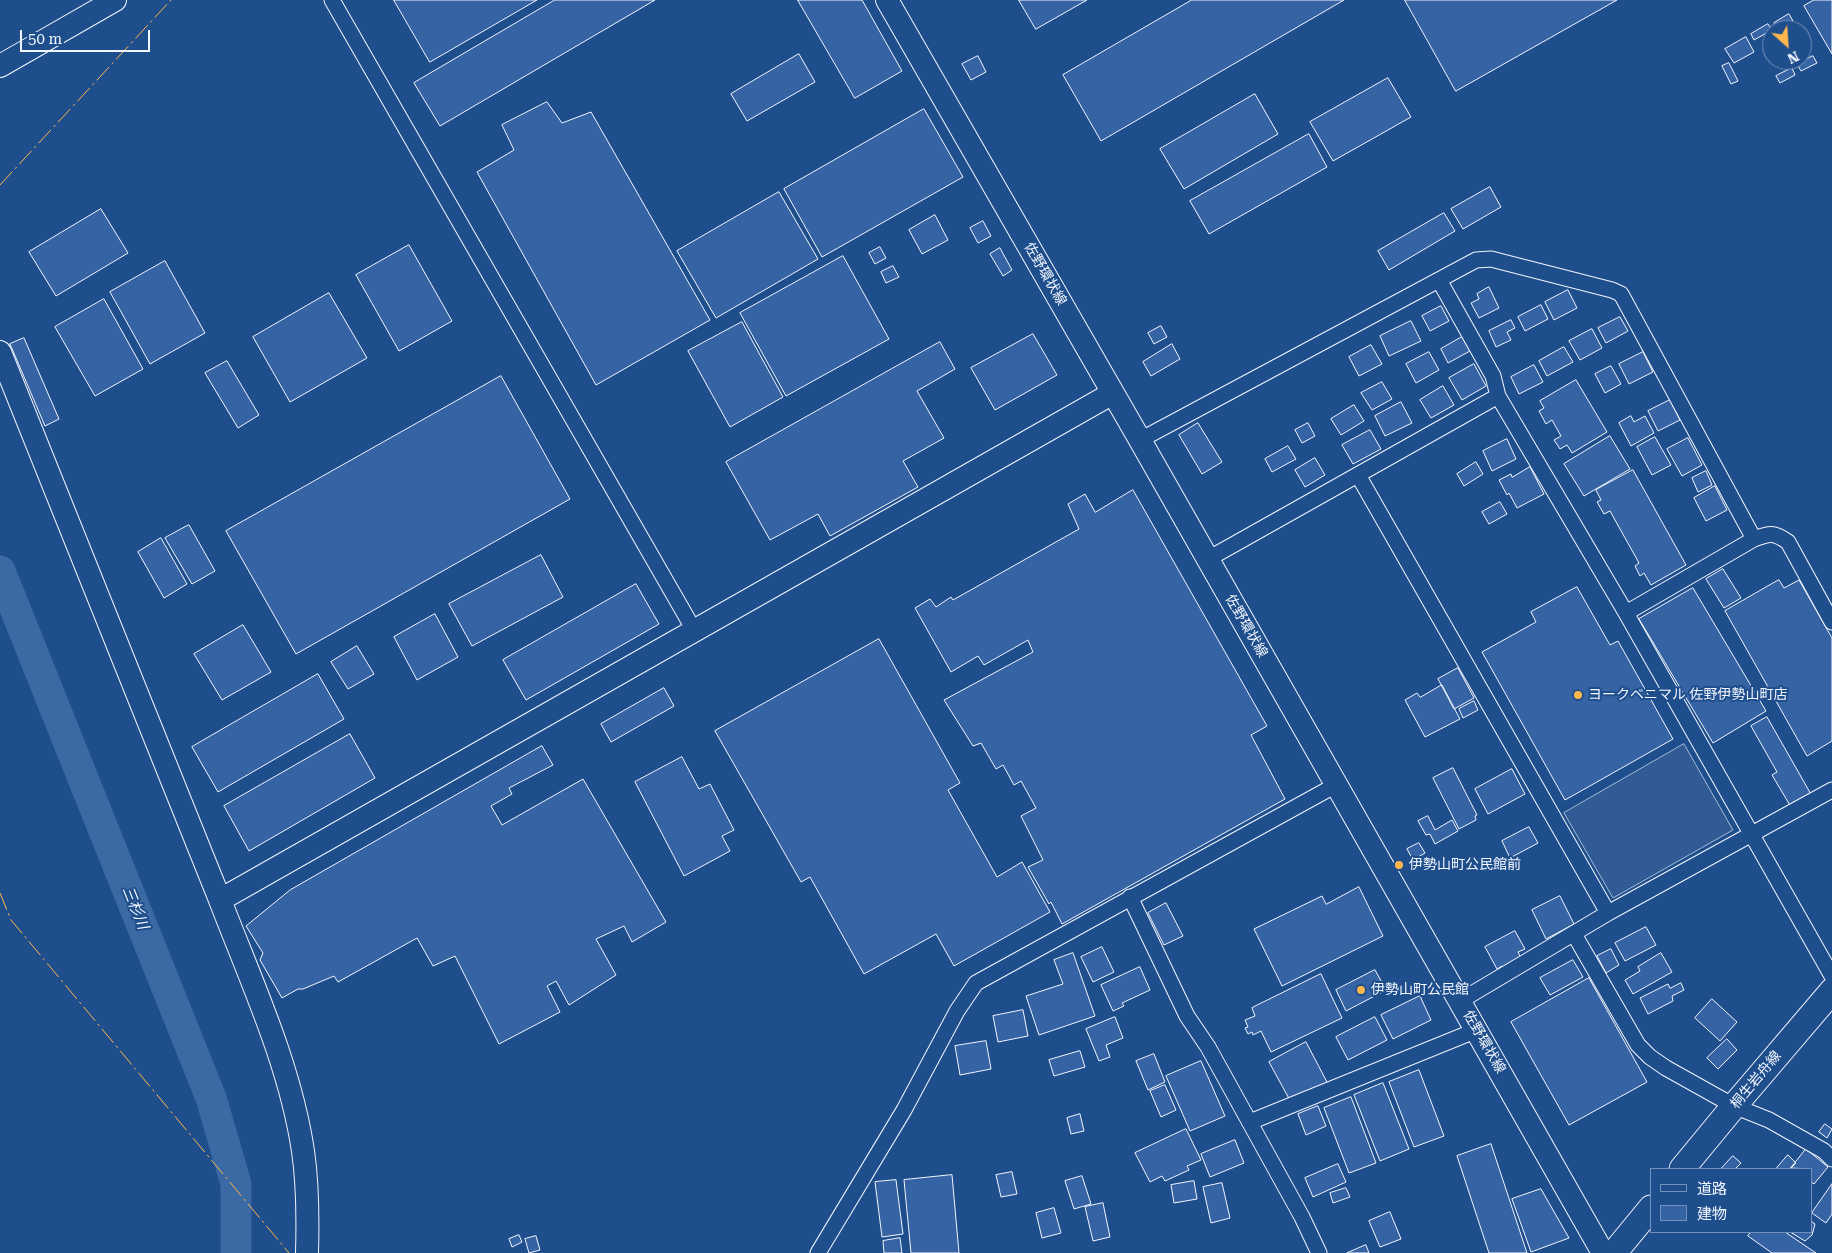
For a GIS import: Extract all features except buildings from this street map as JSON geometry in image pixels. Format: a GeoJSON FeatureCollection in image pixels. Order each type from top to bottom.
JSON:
{"type":"FeatureCollection","features":[{"type":"Feature","properties":{"kind":"main road","name":"桐生岩舟線"},"geometry":{"type":"LineString","coordinates":[[1683,1168],[1832,991]]}},
{"type":"Feature","properties":{"kind":"main road"},"geometry":{"type":"LineString","coordinates":[[1614,1253],[1650,1209]]}},
{"type":"Feature","properties":{"kind":"street"},"geometry":{"type":"LineString","coordinates":[[0,66],[115,0]]}},
{"type":"Feature","properties":{"kind":"street"},"geometry":{"type":"LineString","coordinates":[[332,0],[694,630]]}},
{"type":"Feature","properties":{"kind":"street","name":"佐野環状線"},"geometry":{"type":"LineString","coordinates":[[887,0],[1603,1253]]}},
{"type":"Feature","properties":{"kind":"street"},"geometry":{"type":"LineString","coordinates":[[1140,440],[1476,260],[1491,259],[1612,290],[1621,294],[1754,539]]}},
{"type":"Feature","properties":{"kind":"street"},"geometry":{"type":"LineString","coordinates":[[1438,280],[1493,376],[1498,396],[1626,613],[1832,976]]}},
{"type":"Feature","properties":{"kind":"street"},"geometry":{"type":"LineString","coordinates":[[0,352],[220,900],[274,1041],[291,1094],[303,1150],[308,1207],[307,1253]]}},
{"type":"Feature","properties":{"kind":"street"},"geometry":{"type":"LineString","coordinates":[[220,900],[1113,393]]}},
{"type":"Feature","properties":{"kind":"street"},"geometry":{"type":"LineString","coordinates":[[1208,559],[1498,396]]}},
{"type":"Feature","properties":{"kind":"street"},"geometry":{"type":"LineString","coordinates":[[1358,475],[1608,913]]}},
{"type":"Feature","properties":{"kind":"street"},"geometry":{"type":"LineString","coordinates":[[1626,613],[1754,539],[1766,534],[1776,534],[1788,542],[1832,622]]}},
{"type":"Feature","properties":{"kind":"street"},"geometry":{"type":"LineString","coordinates":[[818,1253],[904,1110],[957,1011],[976,983],[1336,785]]}},
{"type":"Feature","properties":{"kind":"street"},"geometry":{"type":"LineString","coordinates":[[1460,1001],[1608,913],[1832,790]]}},
{"type":"Feature","properties":{"kind":"street"},"geometry":{"type":"LineString","coordinates":[[1130,897],[1187,1016],[1208,1047],[1250,1122],[1302,1217],[1319,1253]]}},
{"type":"Feature","properties":{"kind":"street"},"geometry":{"type":"LineString","coordinates":[[1574,934],[1638,1045],[1650,1058],[1734,1106],[1769,1120],[1824,1152],[1832,1159]]}},
{"type":"Feature","properties":{"kind":"street"},"geometry":{"type":"LineString","coordinates":[[1250,1122],[1477,1030]]}},
{"type":"Feature","properties":{"kind":"shaded area"},"geometry":{"type":"Polygon","coordinates":[[[1684,744],[1733,830],[1613,898],[1564,813],[1684,744]]]}},
{"type":"Feature","properties":{"kind":"waterway","name":"三杉川"},"geometry":{"type":"LineString","coordinates":[[0,571],[211,1098],[236,1184],[236,1253]]}},
{"type":"Feature","properties":{"kind":"power"},"geometry":{"type":"LineString","coordinates":[[0,185],[171,0]]}},
{"type":"Feature","properties":{"kind":"power"},"geometry":{"type":"LineString","coordinates":[[0,893],[11,920],[289,1253]]}},
{"type":"Feature","properties":{"kind":"place","name":"ヨークベニマル 佐野伊勢山町店"},"geometry":{"type":"Point","coordinates":[1578,695]}},
{"type":"Feature","properties":{"kind":"place","name":"伊勢山町公民館前"},"geometry":{"type":"Point","coordinates":[1399,865]}},
{"type":"Feature","properties":{"kind":"place","name":"伊勢山町公民館"},"geometry":{"type":"Point","coordinates":[1361,990]}}]}
